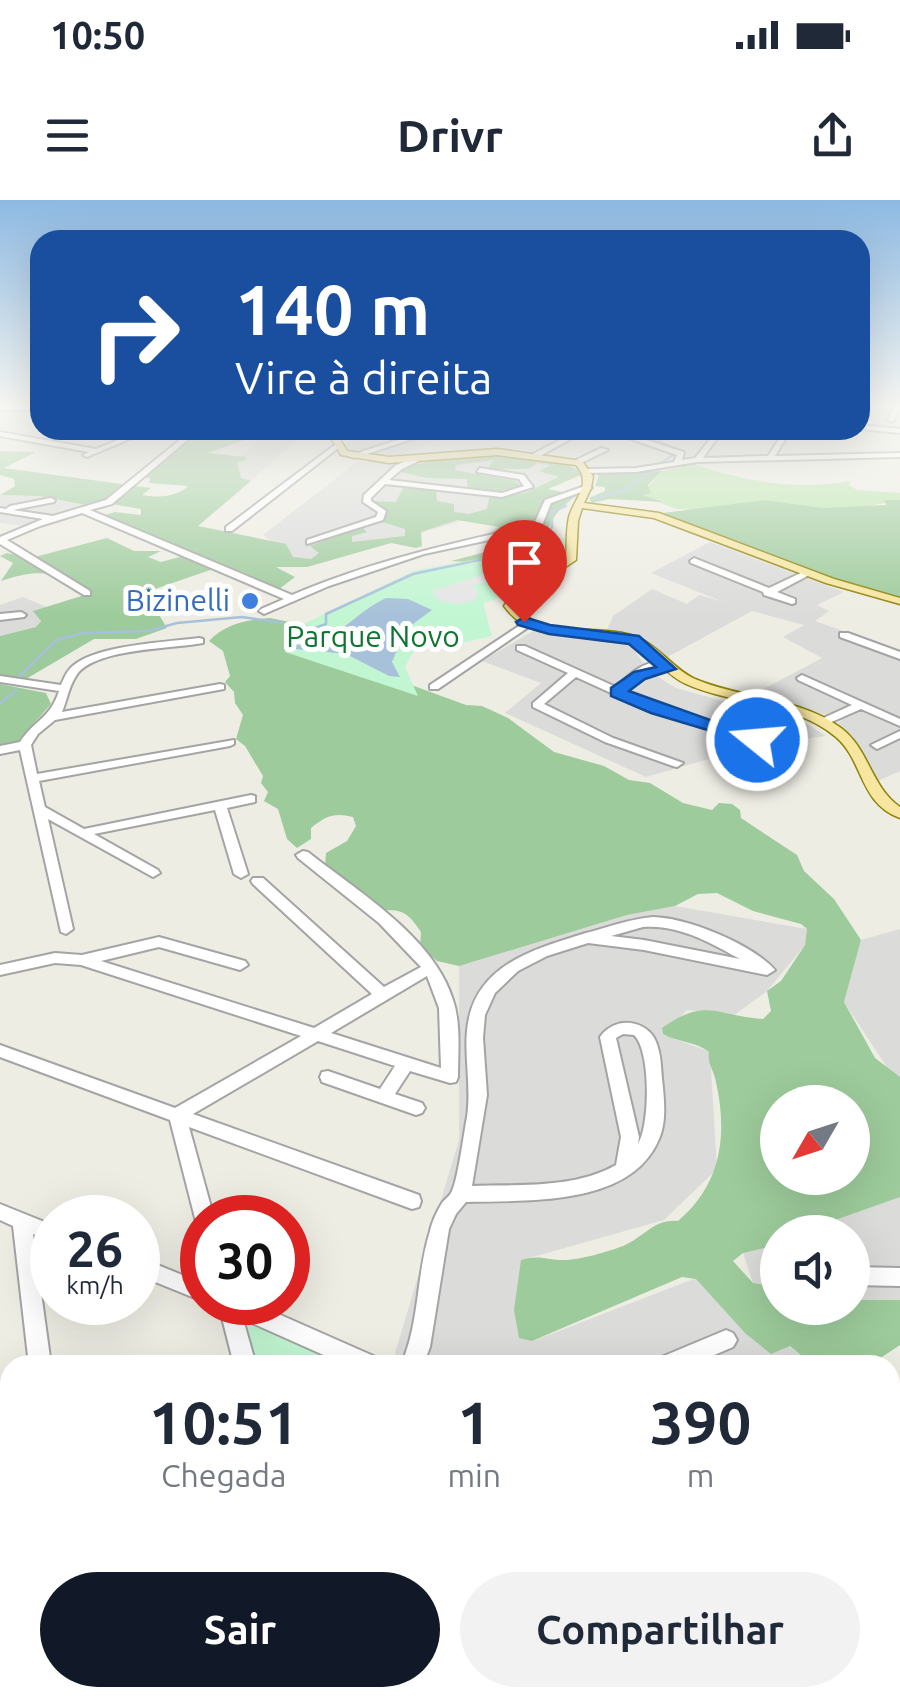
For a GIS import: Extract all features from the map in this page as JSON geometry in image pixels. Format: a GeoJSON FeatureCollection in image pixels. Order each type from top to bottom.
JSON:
{"type":"FeatureCollection","features":[{"type":"Feature","properties":{"kind":"main road"},"geometry":{"type":"LineString","coordinates":[[588,476],[569,563],[524,589],[511,603],[514,614],[528,624],[629,638],[645,646],[664,666],[700,686],[826,723],[847,740],[872,792],[900,814]]}},
{"type":"Feature","properties":{"kind":"main road"},"geometry":{"type":"LineString","coordinates":[[579,505],[654,514],[808,573],[900,601]]}},
{"type":"Feature","properties":{"kind":"street"},"geometry":{"type":"LineString","coordinates":[[0,540],[116,498],[142,476]]}},
{"type":"Feature","properties":{"kind":"street"},"geometry":{"type":"LineString","coordinates":[[229,529],[297,476]]}},
{"type":"Feature","properties":{"kind":"street"},"geometry":{"type":"LineString","coordinates":[[310,542],[380,518],[382,511],[366,500],[389,476]]}},
{"type":"Feature","properties":{"kind":"street"},"geometry":{"type":"LineString","coordinates":[[384,482],[502,495],[530,487],[518,476]]}},
{"type":"Feature","properties":{"kind":"street"},"geometry":{"type":"LineString","coordinates":[[264,611],[431,550],[532,528],[539,523],[548,502],[588,488]]}},
{"type":"Feature","properties":{"kind":"street"},"geometry":{"type":"LineString","coordinates":[[0,509],[50,500]]}},
{"type":"Feature","properties":{"kind":"street"},"geometry":{"type":"LineString","coordinates":[[0,509],[54,518]]}},
{"type":"Feature","properties":{"kind":"street"},"geometry":{"type":"LineString","coordinates":[[84,511],[291,598]]}},
{"type":"Feature","properties":{"kind":"street"},"geometry":{"type":"LineString","coordinates":[[0,540],[87,593]]}},
{"type":"Feature","properties":{"kind":"street"},"geometry":{"type":"LineString","coordinates":[[694,560],[792,602]]}},
{"type":"Feature","properties":{"kind":"street"},"geometry":{"type":"LineString","coordinates":[[768,594],[808,573]]}},
{"type":"Feature","properties":{"kind":"street"},"geometry":{"type":"LineString","coordinates":[[0,617],[21,615]]}},
{"type":"Feature","properties":{"kind":"street"},"geometry":{"type":"LineString","coordinates":[[434,687],[528,624]]}},
{"type":"Feature","properties":{"kind":"street"},"geometry":{"type":"LineString","coordinates":[[844,635],[900,656]]}},
{"type":"Feature","properties":{"kind":"street"},"geometry":{"type":"LineString","coordinates":[[53,717],[76,668],[94,660],[199,641]]}},
{"type":"Feature","properties":{"kind":"street"},"geometry":{"type":"LineString","coordinates":[[521,648],[657,709],[757,740]]}},
{"type":"Feature","properties":{"kind":"street"},"geometry":{"type":"LineString","coordinates":[[617,692],[636,678],[664,666]]}},
{"type":"Feature","properties":{"kind":"street"},"geometry":{"type":"LineString","coordinates":[[575,673],[537,705],[609,740],[676,762]]}},
{"type":"Feature","properties":{"kind":"street"},"geometry":{"type":"LineString","coordinates":[[802,678],[900,723]]}},
{"type":"Feature","properties":{"kind":"street"},"geometry":{"type":"LineString","coordinates":[[0,679],[64,691]]}},
{"type":"Feature","properties":{"kind":"street"},"geometry":{"type":"LineString","coordinates":[[0,750],[25,745],[38,725],[53,717],[220,687]]}},
{"type":"Feature","properties":{"kind":"street"},"geometry":{"type":"LineString","coordinates":[[826,723],[861,705]]}},
{"type":"Feature","properties":{"kind":"street"},"geometry":{"type":"LineString","coordinates":[[877,745],[900,734]]}},
{"type":"Feature","properties":{"kind":"street"},"geometry":{"type":"LineString","coordinates":[[33,778],[230,742]]}},
{"type":"Feature","properties":{"kind":"street"},"geometry":{"type":"LineString","coordinates":[[25,745],[66,929]]}},
{"type":"Feature","properties":{"kind":"street"},"geometry":{"type":"LineString","coordinates":[[82,833],[251,799]]}},
{"type":"Feature","properties":{"kind":"street"},"geometry":{"type":"LineString","coordinates":[[220,805],[241,874]]}},
{"type":"Feature","properties":{"kind":"street"},"geometry":{"type":"LineString","coordinates":[[40,809],[153,873]]}},
{"type":"Feature","properties":{"kind":"street"},"geometry":{"type":"LineString","coordinates":[[82,960],[450,1076],[448,1010],[430,968],[406,942],[303,854]]}},
{"type":"Feature","properties":{"kind":"street"},"geometry":{"type":"LineString","coordinates":[[258,880],[383,996]]}},
{"type":"Feature","properties":{"kind":"street"},"geometry":{"type":"LineString","coordinates":[[416,1355],[436,1248],[451,1204],[461,1194],[478,1097],[475,1037],[482,1001],[496,981],[516,965],[588,938],[630,924],[667,922],[714,941],[766,970],[644,945],[588,938]]}},
{"type":"Feature","properties":{"kind":"street"},"geometry":{"type":"LineString","coordinates":[[0,970],[42,960],[82,960],[160,942],[240,965]]}},
{"type":"Feature","properties":{"kind":"street"},"geometry":{"type":"LineString","coordinates":[[177,1116],[430,968]]}},
{"type":"Feature","properties":{"kind":"street"},"geometry":{"type":"LineString","coordinates":[[461,1194],[576,1188],[606,1180],[625,1168],[644,1151],[654,1117],[649,1040],[638,1029],[627,1027],[608,1037],[630,1137],[625,1168]]}},
{"type":"Feature","properties":{"kind":"street"},"geometry":{"type":"LineString","coordinates":[[0,1051],[412,1201]]}},
{"type":"Feature","properties":{"kind":"street"},"geometry":{"type":"LineString","coordinates":[[385,1096],[406,1063]]}},
{"type":"Feature","properties":{"kind":"street"},"geometry":{"type":"LineString","coordinates":[[328,1077],[416,1108]]}},
{"type":"Feature","properties":{"kind":"street"},"geometry":{"type":"LineString","coordinates":[[177,1116],[199,1195]]}},
{"type":"Feature","properties":{"kind":"street"},"geometry":{"type":"LineString","coordinates":[[0,1212],[30,1223]]}},
{"type":"Feature","properties":{"kind":"street"},"geometry":{"type":"LineString","coordinates":[[22,1220],[39,1355]]}},
{"type":"Feature","properties":{"kind":"street"},"geometry":{"type":"LineString","coordinates":[[870,1276],[900,1277]]}},
{"type":"Feature","properties":{"kind":"street"},"geometry":{"type":"LineString","coordinates":[[234,1325],[242,1355]]}},
{"type":"Feature","properties":{"kind":"street"},"geometry":{"type":"LineString","coordinates":[[280,1325],[347,1355]]}},
{"type":"Feature","properties":{"kind":"street"},"geometry":{"type":"LineString","coordinates":[[691,1355],[726,1340]]}},
{"type":"Feature","properties":{"kind":"shaded area"},"geometry":{"type":"Polygon","coordinates":[[[219,476],[256,476],[248,483],[216,479],[219,476]]]}},
{"type":"Feature","properties":{"kind":"shaded area"},"geometry":{"type":"Polygon","coordinates":[[[338,476],[577,476],[481,515],[307,567],[263,535],[338,476]]]}},
{"type":"Feature","properties":{"kind":"shaded area"},"geometry":{"type":"Polygon","coordinates":[[[0,495],[39,496],[91,506],[26,526],[0,523],[0,495]]]}},
{"type":"Feature","properties":{"kind":"shaded area"},"geometry":{"type":"Polygon","coordinates":[[[710,542],[844,592],[817,605],[829,611],[815,621],[900,651],[900,771],[873,783],[852,735],[838,723],[843,719],[750,696],[822,658],[783,637],[804,625],[752,611],[662,660],[650,646],[606,632],[613,616],[652,589],[687,604],[699,595],[721,601],[651,573],[710,542]]]}},
{"type":"Feature","properties":{"kind":"shaded area"},"geometry":{"type":"Polygon","coordinates":[[[544,555],[558,560],[472,586],[478,591],[476,600],[458,604],[440,601],[432,591],[544,555]]]}},
{"type":"Feature","properties":{"kind":"shaded area"},"geometry":{"type":"Polygon","coordinates":[[[23,597],[47,607],[34,611],[41,621],[36,627],[0,636],[0,605],[23,597]]]}},
{"type":"Feature","properties":{"kind":"shaded area"},"geometry":{"type":"Polygon","coordinates":[[[533,631],[614,639],[631,646],[650,672],[676,688],[809,725],[826,736],[747,748],[646,777],[505,713],[541,683],[482,661],[533,631]]]}},
{"type":"Feature","properties":{"kind":"shaded area"},"geometry":{"type":"Polygon","coordinates":[[[675,906],[807,929],[805,945],[767,991],[733,1016],[687,1010],[664,1035],[710,1052],[717,1169],[664,1220],[522,1260],[533,1341],[696,1278],[801,1355],[396,1355],[459,1140],[459,966],[627,915],[675,906]]]}},
{"type":"Feature","properties":{"kind":"shaded area"},"geometry":{"type":"Polygon","coordinates":[[[900,929],[900,1087],[844,1002],[861,940],[900,929]]]}},
{"type":"Feature","properties":{"kind":"shaded area"},"geometry":{"type":"Polygon","coordinates":[[[900,1196],[900,1307],[870,1302],[870,1215],[847,1215],[900,1196]]]}},
{"type":"Feature","properties":{"kind":"shaded area"},"geometry":{"type":"Polygon","coordinates":[[[760,1246],[760,1284],[753,1283],[743,1253],[760,1246]]]}},
{"type":"Feature","properties":{"kind":"green space"},"geometry":{"type":"Polygon","coordinates":[[[4,476],[65,476],[151,488],[142,495],[154,496],[166,496],[188,486],[149,483],[150,478],[143,478],[241,476],[251,481],[198,526],[286,544],[293,557],[311,559],[319,553],[310,546],[362,527],[367,532],[352,536],[352,542],[405,536],[405,529],[379,521],[385,510],[371,501],[396,502],[403,488],[436,490],[437,501],[454,504],[454,512],[469,514],[487,509],[489,498],[525,493],[557,476],[578,476],[548,489],[577,495],[556,515],[546,541],[523,551],[488,560],[451,561],[501,548],[489,534],[499,527],[457,520],[421,532],[422,546],[416,548],[391,543],[307,567],[276,567],[295,577],[278,590],[219,567],[155,589],[151,602],[167,628],[136,639],[94,639],[26,679],[0,676],[0,636],[36,627],[41,621],[33,611],[88,594],[47,574],[27,574],[1,581],[13,563],[0,556],[7,553],[31,558],[107,538],[134,551],[161,551],[148,557],[161,562],[187,555],[102,516],[115,512],[141,515],[141,509],[0,495],[15,486],[14,479],[4,476]]]}},
{"type":"Feature","properties":{"kind":"green space"},"geometry":{"type":"Polygon","coordinates":[[[420,476],[489,476],[515,481],[522,487],[504,493],[468,489],[467,479],[420,476]]]}},
{"type":"Feature","properties":{"kind":"green space"},"geometry":{"type":"Polygon","coordinates":[[[598,476],[657,476],[648,485],[651,493],[643,495],[663,502],[609,499],[592,503],[589,498],[605,491],[605,487],[595,486],[598,476]]]}},
{"type":"Feature","properties":{"kind":"green space"},"geometry":{"type":"Polygon","coordinates":[[[657,476],[737,476],[811,485],[850,481],[849,485],[857,490],[900,493],[900,500],[859,508],[824,508],[765,500],[710,510],[676,509],[641,495],[657,476]]]}},
{"type":"Feature","properties":{"kind":"green space"},"geometry":{"type":"Polygon","coordinates":[[[765,500],[824,508],[886,505],[884,500],[900,500],[900,598],[804,570],[663,513],[765,500]]]}},
{"type":"Feature","properties":{"kind":"green space","name":"Parque Novo"},"geometry":{"type":"Polygon","coordinates":[[[565,538],[561,562],[483,603],[492,636],[457,644],[424,632],[405,667],[418,696],[285,652],[287,632],[416,570],[511,553],[565,538]]]}},
{"type":"Feature","properties":{"kind":"green space"},"geometry":{"type":"Polygon","coordinates":[[[270,618],[320,628],[403,682],[508,718],[554,752],[604,766],[629,780],[650,783],[683,803],[712,810],[719,803],[732,804],[740,810],[741,818],[797,855],[804,871],[834,899],[861,940],[844,1002],[875,1058],[900,1077],[900,1197],[849,1215],[760,1215],[760,1249],[743,1253],[733,1261],[753,1283],[760,1284],[760,1325],[870,1325],[870,1300],[900,1300],[900,1345],[885,1355],[801,1355],[790,1346],[771,1354],[745,1333],[696,1279],[682,1277],[532,1341],[519,1338],[514,1310],[521,1260],[575,1259],[623,1246],[655,1226],[678,1221],[704,1192],[721,1140],[720,1102],[709,1052],[663,1034],[662,1028],[700,1010],[763,1019],[771,1011],[767,991],[781,981],[805,945],[807,929],[753,911],[717,893],[698,894],[675,906],[627,915],[459,966],[437,961],[420,946],[421,932],[409,917],[394,910],[380,911],[325,866],[326,853],[347,841],[356,826],[353,817],[335,815],[321,821],[311,828],[311,839],[297,848],[287,839],[278,809],[264,801],[268,792],[261,783],[263,776],[245,746],[236,739],[243,715],[235,703],[234,692],[225,682],[230,676],[223,651],[209,641],[229,627],[270,618]]]}},
{"type":"Feature","properties":{"kind":"green space"},"geometry":{"type":"Polygon","coordinates":[[[0,684],[46,693],[51,704],[14,746],[0,748],[0,684]]]}},
{"type":"Feature","properties":{"kind":"green space"},"geometry":{"type":"Polygon","coordinates":[[[242,1325],[253,1325],[326,1355],[251,1355],[242,1325]]]}},
{"type":"Feature","properties":{"kind":"water"},"geometry":{"type":"Polygon","coordinates":[[[386,598],[408,599],[432,610],[406,629],[392,662],[400,677],[389,676],[346,654],[296,649],[293,645],[322,640],[386,598]]]}},
{"type":"Feature","properties":{"kind":"waterway"},"geometry":{"type":"LineString","coordinates":[[595,498],[626,490],[643,476]]}},
{"type":"Feature","properties":{"kind":"waterway"},"geometry":{"type":"LineString","coordinates":[[19,676],[57,640],[82,633],[148,631],[177,623],[242,617],[315,628],[326,624],[326,614],[413,574],[541,547],[552,527],[552,512],[566,506]]}},
{"type":"Feature","properties":{"kind":"waterway"},"geometry":{"type":"LineString","coordinates":[[0,704],[16,690]]}},
{"type":"Feature","properties":{"kind":"place","name":"Bizinelli"},"geometry":{"type":"Point","coordinates":[250,601]}},
{"type":"Feature","properties":{"kind":"route"},"geometry":{"type":"LineString","coordinates":[[524,622],[634,640],[668,669],[640,676],[617,692],[657,709],[757,740]]}}]}
